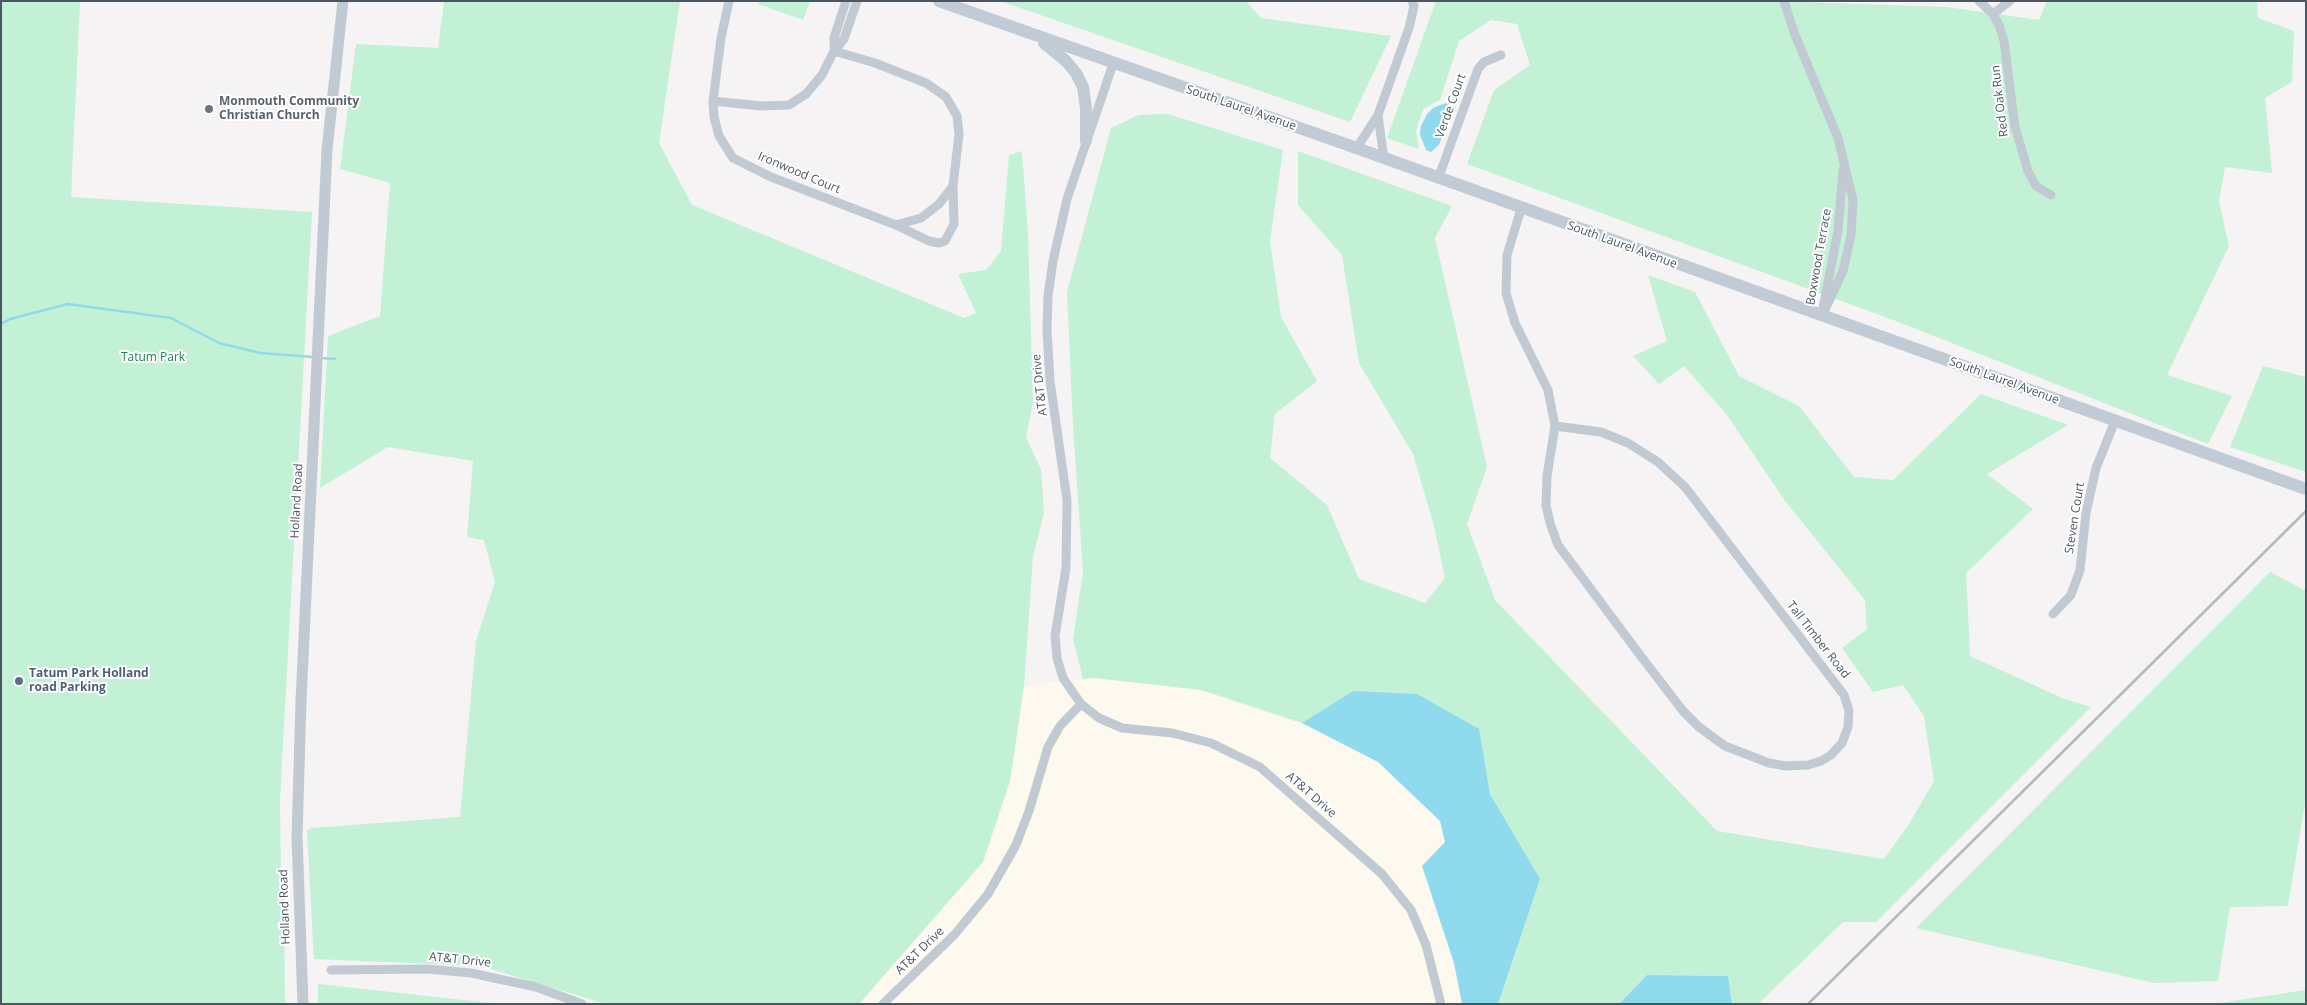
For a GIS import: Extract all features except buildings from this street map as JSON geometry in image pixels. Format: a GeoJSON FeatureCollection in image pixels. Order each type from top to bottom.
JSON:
{"type":"FeatureCollection","features":[{"type":"Feature","properties":{"kind":"main road","name":"South Laurel Avenue"},"geometry":{"type":"LineString","coordinates":[[939,1],[2306,489]]}},
{"type":"Feature","properties":{"kind":"main road"},"geometry":{"type":"LineString","coordinates":[[1029,34],[1056,52],[1076,73],[1083,87],[1086,108],[1086,141]]}},
{"type":"Feature","properties":{"kind":"street","name":"Holland Road"},"geometry":{"type":"LineString","coordinates":[[303,1004],[298,897],[297,814],[301,683],[318,366],[327,150],[343,1]]}},
{"type":"Feature","properties":{"kind":"street","name":"Ironwood Court"},"geometry":{"type":"LineString","coordinates":[[729,1],[721,38],[713,101],[714,117],[719,136],[733,158],[771,177],[896,225],[929,241],[939,243],[945,241],[954,224],[953,186],[959,134],[957,116],[946,97],[926,83],[834,51]]}},
{"type":"Feature","properties":{"kind":"street"},"geometry":{"type":"LineString","coordinates":[[834,51],[834,38],[846,1]]}},
{"type":"Feature","properties":{"kind":"street"},"geometry":{"type":"LineString","coordinates":[[713,101],[761,106],[789,105],[806,94],[822,76],[834,51],[844,39],[857,1]]}},
{"type":"Feature","properties":{"kind":"street"},"geometry":{"type":"LineString","coordinates":[[1356,149],[1378,114],[1409,28],[1414,6],[1412,1]]}},
{"type":"Feature","properties":{"kind":"street","name":"Boxwood Terrace"},"geometry":{"type":"LineString","coordinates":[[1784,1],[1795,35],[1838,138],[1853,200],[1851,234],[1843,271],[1822,316]]}},
{"type":"Feature","properties":{"kind":"street","name":"Red Oak Run"},"geometry":{"type":"LineString","coordinates":[[1979,1],[1993,14],[2000,25],[2008,57],[2012,108],[2020,152],[2036,186],[2051,195]]}},
{"type":"Feature","properties":{"kind":"street"},"geometry":{"type":"LineString","coordinates":[[1993,14],[2010,1]]}},
{"type":"Feature","properties":{"kind":"street"},"geometry":{"type":"LineString","coordinates":[[842,14],[852,17]]}},
{"type":"Feature","properties":{"kind":"street","name":"Verde Court"},"geometry":{"type":"LineString","coordinates":[[1438,179],[1478,69],[1484,62],[1501,55]]}},
{"type":"Feature","properties":{"kind":"street","name":"AT&T Drive"},"geometry":{"type":"LineString","coordinates":[[1112,64],[1058,231],[1048,296],[1047,330],[1050,381],[1065,480],[1068,522],[1066,568],[1057,625],[1056,647],[1063,678],[1081,704],[1099,718],[1122,728],[1172,733],[1211,743],[1260,767],[1278,782],[1382,874],[1411,910],[1426,945],[1441,1004]]}},
{"type":"Feature","properties":{"kind":"street"},"geometry":{"type":"LineString","coordinates":[[1378,114],[1384,159]]}},
{"type":"Feature","properties":{"kind":"street","name":"Boxwood Terrace"},"geometry":{"type":"LineString","coordinates":[[1822,316],[1838,231],[1844,160]]}},
{"type":"Feature","properties":{"kind":"street"},"geometry":{"type":"LineString","coordinates":[[896,225],[921,218],[939,204],[953,186]]}},
{"type":"Feature","properties":{"kind":"street","name":"Tall Timber Road"},"geometry":{"type":"LineString","coordinates":[[1521,209],[1506,256],[1506,293],[1515,323],[1548,390],[1555,426],[1547,476],[1546,505],[1558,544],[1628,640],[1683,711],[1699,727],[1726,746],[1768,763],[1786,766],[1808,765],[1821,761],[1831,755],[1842,742],[1848,727],[1849,711],[1844,695],[1685,487],[1658,462],[1628,443],[1601,432],[1555,426]]}},
{"type":"Feature","properties":{"kind":"street","name":"Steven Court"},"geometry":{"type":"LineString","coordinates":[[2053,614],[2070,595],[2080,570],[2086,513],[2096,468],[2115,421]]}},
{"type":"Feature","properties":{"kind":"street","name":"AT&T Drive"},"geometry":{"type":"LineString","coordinates":[[883,1004],[955,934],[988,894],[1016,845],[1029,811],[1048,747],[1060,726],[1081,704]]}},
{"type":"Feature","properties":{"kind":"street","name":"AT&T Drive"},"geometry":{"type":"LineString","coordinates":[[331,970],[427,969],[471,973],[529,985],[582,1004]]}},
{"type":"Feature","properties":{"kind":"shaded area"},"geometry":{"type":"Polygon","coordinates":[[[1094,678],[1201,690],[1302,723],[1378,762],[1440,821],[1445,842],[1454,963],[1462,1004],[859,1004],[983,862],[1010,781],[1024,686],[1094,678]]]}},
{"type":"Feature","properties":{"kind":"green space","name":"Tatum Park"},"geometry":{"type":"Polygon","coordinates":[[[1,1],[80,1],[71,197],[312,212],[280,799],[281,887],[287,888],[284,907],[285,1004],[1,1004],[1,1]]]}},
{"type":"Feature","properties":{"kind":"green space"},"geometry":{"type":"Polygon","coordinates":[[[444,1],[680,1],[659,143],[692,205],[964,318],[976,313],[958,274],[986,270],[1001,251],[1009,155],[1022,151],[1028,234],[1033,402],[1026,438],[1041,469],[1044,513],[1033,557],[1024,686],[1010,781],[983,862],[859,1004],[606,1004],[481,966],[314,959],[307,830],[312,828],[460,817],[476,641],[495,582],[484,540],[467,537],[473,461],[388,447],[320,488],[328,336],[380,316],[390,183],[340,169],[356,44],[438,48],[444,1]]]}},
{"type":"Feature","properties":{"kind":"green space"},"geometry":{"type":"Polygon","coordinates":[[[759,1],[810,1],[803,20],[758,4],[759,1]]]}},
{"type":"Feature","properties":{"kind":"green space"},"geometry":{"type":"Polygon","coordinates":[[[1000,1],[1246,1],[1261,18],[1391,36],[1350,122],[1000,1]]]}},
{"type":"Feature","properties":{"kind":"green space"},"geometry":{"type":"Polygon","coordinates":[[[1436,1],[1774,1],[1947,7],[2039,20],[2047,1],[2257,1],[2258,18],[2294,31],[2292,82],[2265,98],[2272,173],[2225,167],[2219,201],[2229,246],[2167,375],[2232,396],[2208,444],[1896,321],[1467,164],[1494,90],[1530,65],[1517,24],[1491,20],[1459,41],[1440,100],[1423,109],[1416,131],[1419,149],[1387,138],[1436,1]]]}},
{"type":"Feature","properties":{"kind":"green space"},"geometry":{"type":"Polygon","coordinates":[[[1168,114],[1283,150],[1270,241],[1281,317],[1317,381],[1275,414],[1270,458],[1327,505],[1359,579],[1425,603],[1445,578],[1434,526],[1413,454],[1359,363],[1342,255],[1298,205],[1298,151],[1452,206],[1435,238],[1487,467],[1467,524],[1495,600],[1717,831],[1884,859],[1909,824],[1934,781],[1924,716],[1903,685],[1873,692],[1842,648],[1867,629],[1865,600],[1785,501],[1727,415],[1684,366],[1659,384],[1633,356],[1667,341],[1648,275],[1695,292],[1739,376],[1799,406],[1854,477],[1893,480],[1981,394],[2068,425],[1987,474],[2033,509],[1966,573],[1970,656],[2062,698],[2091,707],[1876,922],[1843,922],[1758,1004],[1732,1004],[1728,976],[1647,975],[1619,1004],[1498,1004],[1539,879],[1490,794],[1478,729],[1353,691],[1302,723],[1201,690],[1094,678],[1083,679],[1073,639],[1083,572],[1073,426],[1067,292],[1111,128],[1139,115],[1168,114]]]}},
{"type":"Feature","properties":{"kind":"green space"},"geometry":{"type":"Polygon","coordinates":[[[2263,366],[2306,377],[2306,472],[2230,447],[2263,366]]]}},
{"type":"Feature","properties":{"kind":"green space"},"geometry":{"type":"Polygon","coordinates":[[[2270,572],[2306,591],[2306,798],[2288,906],[2230,907],[2218,981],[2154,983],[1916,928],[2270,572]]]}},
{"type":"Feature","properties":{"kind":"green space"},"geometry":{"type":"Polygon","coordinates":[[[318,984],[499,1004],[318,1004],[318,984]]]}},
{"type":"Feature","properties":{"kind":"green space"},"geometry":{"type":"Polygon","coordinates":[[[2306,990],[2306,1004],[2213,1004],[2306,990]]]}},
{"type":"Feature","properties":{"kind":"water"},"geometry":{"type":"Polygon","coordinates":[[[1446,103],[1450,107],[1449,116],[1439,145],[1431,152],[1426,150],[1420,135],[1421,126],[1427,114],[1433,108],[1446,103]]]}},
{"type":"Feature","properties":{"kind":"water"},"geometry":{"type":"Polygon","coordinates":[[[1353,691],[1417,694],[1479,729],[1490,794],[1540,879],[1498,1004],[1462,1004],[1454,963],[1422,866],[1445,842],[1440,821],[1378,762],[1302,723],[1353,691]]]}},
{"type":"Feature","properties":{"kind":"water"},"geometry":{"type":"Polygon","coordinates":[[[1647,975],[1728,976],[1732,1004],[1619,1004],[1647,975]]]}},
{"type":"Feature","properties":{"kind":"waterway"},"geometry":{"type":"LineString","coordinates":[[1,324],[10,319],[68,304],[171,318],[219,343],[260,353],[313,357]]}},
{"type":"Feature","properties":{"kind":"waterway"},"geometry":{"type":"LineString","coordinates":[[321,358],[335,359]]}},
{"type":"Feature","properties":{"kind":"railway"},"geometry":{"type":"LineString","coordinates":[[1808,1004],[2306,511]]}},
{"type":"Feature","properties":{"kind":"place","name":"Monmouth Community Christian Church"},"geometry":{"type":"Point","coordinates":[209,109]}},
{"type":"Feature","properties":{"kind":"place","name":"Tatum Park Holland road Parking"},"geometry":{"type":"Point","coordinates":[19,681]}}]}
